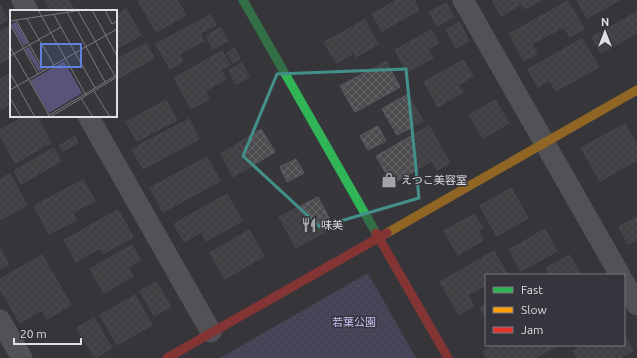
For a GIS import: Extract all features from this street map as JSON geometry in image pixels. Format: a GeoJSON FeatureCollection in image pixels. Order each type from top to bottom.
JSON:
{"type":"FeatureCollection","features":[{"type":"Feature","properties":{"kind":"street"},"geometry":{"type":"LineString","coordinates":[[22,0],[27,10]]}},
{"type":"Feature","properties":{"kind":"street"},"geometry":{"type":"LineString","coordinates":[[243,0],[448,358]]}},
{"type":"Feature","properties":{"kind":"street"},"geometry":{"type":"LineString","coordinates":[[463,0],[619,274]]}},
{"type":"Feature","properties":{"kind":"street"},"geometry":{"type":"LineString","coordinates":[[167,358],[637,90]]}},
{"type":"Feature","properties":{"kind":"street"},"geometry":{"type":"LineString","coordinates":[[89,117],[211,332]]}},
{"type":"Feature","properties":{"kind":"street"},"geometry":{"type":"LineString","coordinates":[[625,284],[637,305]]}},
{"type":"Feature","properties":{"kind":"street"},"geometry":{"type":"LineString","coordinates":[[0,320],[22,358]]}},
{"type":"Feature","properties":{"kind":"highlighted area"},"geometry":{"type":"Polygon","coordinates":[[[406,69],[419,198],[320,227],[243,156],[277,74],[406,69]]]}},
{"type":"Feature","properties":{"kind":"green space","name":"若葉公園"},"geometry":{"type":"Polygon","coordinates":[[[368,273],[416,358],[220,358],[368,273]]]}},
{"type":"Feature","properties":{"kind":"building"},"geometry":{"type":"Polygon","coordinates":[[[45,0],[68,0],[74,10],[50,10],[45,0]]]}},
{"type":"Feature","properties":{"kind":"building"},"geometry":{"type":"Polygon","coordinates":[[[138,0],[177,0],[186,15],[156,32],[138,0]]]}},
{"type":"Feature","properties":{"kind":"building"},"geometry":{"type":"Polygon","coordinates":[[[397,0],[414,0],[419,10],[382,31],[372,14],[397,0]]]}},
{"type":"Feature","properties":{"kind":"building"},"geometry":{"type":"Polygon","coordinates":[[[492,0],[541,0],[525,9],[522,4],[501,16],[492,0]]]}},
{"type":"Feature","properties":{"kind":"building"},"geometry":{"type":"Polygon","coordinates":[[[577,0],[620,0],[587,18],[577,0]]]}},
{"type":"Feature","properties":{"kind":"building"},"geometry":{"type":"Polygon","coordinates":[[[568,1],[584,29],[570,37],[564,27],[531,44],[537,54],[524,61],[509,34],[568,1]]]}},
{"type":"Feature","properties":{"kind":"building"},"geometry":{"type":"Polygon","coordinates":[[[446,3],[454,17],[437,26],[429,12],[446,3]]]}},
{"type":"Feature","properties":{"kind":"building"},"geometry":{"type":"Polygon","coordinates":[[[0,5],[8,20],[0,24],[0,5]]]}},
{"type":"Feature","properties":{"kind":"building"},"geometry":{"type":"Polygon","coordinates":[[[126,9],[141,35],[117,48],[117,14],[126,9]]]}},
{"type":"Feature","properties":{"kind":"building"},"geometry":{"type":"Polygon","coordinates":[[[637,12],[637,33],[601,53],[592,37],[637,12]]]}},
{"type":"Feature","properties":{"kind":"building"},"geometry":{"type":"Polygon","coordinates":[[[210,15],[216,25],[200,34],[204,41],[179,54],[183,61],[170,69],[156,44],[210,15]]]}},
{"type":"Feature","properties":{"kind":"building"},"geometry":{"type":"Polygon","coordinates":[[[365,20],[378,44],[356,57],[354,53],[336,63],[324,42],[365,20]]]}},
{"type":"Feature","properties":{"kind":"building"},"geometry":{"type":"Polygon","coordinates":[[[459,22],[469,41],[456,48],[446,30],[459,22]]]}},
{"type":"Feature","properties":{"kind":"building"},"geometry":{"type":"Polygon","coordinates":[[[10,26],[10,38],[7,40],[10,45],[10,58],[0,63],[0,32],[10,26]]]}},
{"type":"Feature","properties":{"kind":"building"},"geometry":{"type":"Polygon","coordinates":[[[220,28],[228,41],[213,49],[206,36],[220,28]]]}},
{"type":"Feature","properties":{"kind":"building"},"geometry":{"type":"Polygon","coordinates":[[[431,30],[439,43],[428,50],[433,58],[407,72],[395,50],[431,30]]]}},
{"type":"Feature","properties":{"kind":"building"},"geometry":{"type":"Polygon","coordinates":[[[582,39],[599,67],[556,91],[549,80],[538,87],[528,69],[582,39]]]}},
{"type":"Feature","properties":{"kind":"building"},"geometry":{"type":"Polygon","coordinates":[[[146,43],[154,58],[117,79],[117,59],[146,43]]]}},
{"type":"Feature","properties":{"kind":"building"},"geometry":{"type":"Polygon","coordinates":[[[234,48],[240,58],[233,63],[227,53],[234,48]]]}},
{"type":"Feature","properties":{"kind":"building"},"geometry":{"type":"Polygon","coordinates":[[[222,51],[230,65],[221,70],[226,79],[205,91],[209,99],[191,109],[174,78],[222,51]]]}},
{"type":"Feature","properties":{"kind":"building"},"geometry":{"type":"Polygon","coordinates":[[[463,60],[473,76],[458,85],[463,92],[438,107],[424,82],[463,60]]]}},
{"type":"Feature","properties":{"kind":"building"},"geometry":{"type":"Polygon","coordinates":[[[386,61],[400,87],[355,112],[340,86],[386,61]]]}},
{"type":"Feature","properties":{"kind":"building"},"geometry":{"type":"Polygon","coordinates":[[[242,63],[249,77],[236,84],[229,70],[242,63]]]}},
{"type":"Feature","properties":{"kind":"building"},"geometry":{"type":"Polygon","coordinates":[[[10,74],[10,105],[0,110],[0,79],[10,74]]]}},
{"type":"Feature","properties":{"kind":"building"},"geometry":{"type":"Polygon","coordinates":[[[408,94],[423,121],[397,135],[382,109],[408,94]]]}},
{"type":"Feature","properties":{"kind":"building"},"geometry":{"type":"Polygon","coordinates":[[[166,100],[177,120],[137,141],[126,122],[166,100]]]}},
{"type":"Feature","properties":{"kind":"building"},"geometry":{"type":"Polygon","coordinates":[[[495,100],[509,123],[483,138],[469,115],[495,100]]]}},
{"type":"Feature","properties":{"kind":"building"},"geometry":{"type":"Polygon","coordinates":[[[24,117],[38,117],[51,143],[15,163],[0,135],[0,130],[24,117]]]}},
{"type":"Feature","properties":{"kind":"building"},"geometry":{"type":"Polygon","coordinates":[[[189,119],[199,139],[143,169],[132,149],[189,119]]]}},
{"type":"Feature","properties":{"kind":"building"},"geometry":{"type":"Polygon","coordinates":[[[625,124],[637,145],[637,160],[600,181],[581,148],[625,124]]]}},
{"type":"Feature","properties":{"kind":"building"},"geometry":{"type":"Polygon","coordinates":[[[378,126],[386,141],[368,150],[360,136],[378,126]]]}},
{"type":"Feature","properties":{"kind":"building"},"geometry":{"type":"Polygon","coordinates":[[[429,126],[450,163],[437,170],[432,161],[392,184],[376,156],[429,126]]]}},
{"type":"Feature","properties":{"kind":"building"},"geometry":{"type":"Polygon","coordinates":[[[261,129],[275,152],[233,177],[221,154],[261,129]]]}},
{"type":"Feature","properties":{"kind":"building"},"geometry":{"type":"Polygon","coordinates":[[[75,136],[78,143],[63,151],[59,146],[75,136]]]}},
{"type":"Feature","properties":{"kind":"building"},"geometry":{"type":"Polygon","coordinates":[[[53,148],[61,161],[21,184],[14,171],[53,148]]]}},
{"type":"Feature","properties":{"kind":"building"},"geometry":{"type":"Polygon","coordinates":[[[207,157],[220,181],[163,212],[150,188],[207,157]]]}},
{"type":"Feature","properties":{"kind":"building"},"geometry":{"type":"Polygon","coordinates":[[[296,159],[304,173],[287,182],[280,167],[296,159]]]}},
{"type":"Feature","properties":{"kind":"building"},"geometry":{"type":"Polygon","coordinates":[[[10,174],[27,205],[0,220],[0,179],[10,174]]]}},
{"type":"Feature","properties":{"kind":"building"},"geometry":{"type":"Polygon","coordinates":[[[83,180],[95,201],[72,213],[76,220],[49,234],[34,206],[83,180]]]}},
{"type":"Feature","properties":{"kind":"building"},"geometry":{"type":"Polygon","coordinates":[[[511,188],[528,218],[497,236],[480,206],[511,188]]]}},
{"type":"Feature","properties":{"kind":"building"},"geometry":{"type":"Polygon","coordinates":[[[227,194],[242,221],[206,241],[202,232],[184,242],[174,224],[227,194]]]}},
{"type":"Feature","properties":{"kind":"building"},"geometry":{"type":"Polygon","coordinates":[[[318,197],[330,220],[327,231],[296,248],[279,217],[318,197]]]}},
{"type":"Feature","properties":{"kind":"building"},"geometry":{"type":"Polygon","coordinates":[[[118,210],[133,237],[103,254],[100,248],[76,262],[64,240],[118,210]]]}},
{"type":"Feature","properties":{"kind":"building"},"geometry":{"type":"Polygon","coordinates":[[[474,214],[483,228],[478,231],[483,240],[458,255],[444,231],[474,214]]]}},
{"type":"Feature","properties":{"kind":"building"},"geometry":{"type":"Polygon","coordinates":[[[637,217],[637,240],[628,244],[619,227],[637,217]]]}},
{"type":"Feature","properties":{"kind":"building"},"geometry":{"type":"Polygon","coordinates":[[[545,229],[557,251],[521,271],[509,250],[545,229]]]}},
{"type":"Feature","properties":{"kind":"building"},"geometry":{"type":"Polygon","coordinates":[[[249,230],[264,256],[225,279],[210,253],[249,230]]]}},
{"type":"Feature","properties":{"kind":"building"},"geometry":{"type":"Polygon","coordinates":[[[132,245],[140,260],[128,267],[133,276],[104,293],[90,269],[132,245]]]}},
{"type":"Feature","properties":{"kind":"building"},"geometry":{"type":"Polygon","coordinates":[[[0,249],[9,264],[0,269],[0,249]]]}},
{"type":"Feature","properties":{"kind":"building"},"geometry":{"type":"Polygon","coordinates":[[[494,251],[507,274],[485,274],[485,286],[468,295],[474,306],[459,315],[440,282],[494,251]]]}},
{"type":"Feature","properties":{"kind":"building"},"geometry":{"type":"Polygon","coordinates":[[[42,255],[71,305],[47,319],[42,310],[20,323],[0,289],[0,279],[42,255]]]}},
{"type":"Feature","properties":{"kind":"building"},"geometry":{"type":"Polygon","coordinates":[[[569,255],[580,274],[549,274],[546,268],[569,255]]]}},
{"type":"Feature","properties":{"kind":"building"},"geometry":{"type":"Polygon","coordinates":[[[156,282],[171,307],[154,316],[140,291],[156,282]]]}},
{"type":"Feature","properties":{"kind":"building"},"geometry":{"type":"Polygon","coordinates":[[[135,295],[152,325],[117,345],[100,315],[135,295]]]}},
{"type":"Feature","properties":{"kind":"building"},"geometry":{"type":"Polygon","coordinates":[[[485,305],[485,317],[480,308],[485,305]]]}},
{"type":"Feature","properties":{"kind":"building"},"geometry":{"type":"Polygon","coordinates":[[[94,318],[112,348],[95,358],[77,328],[94,318]]]}},
{"type":"Feature","properties":{"kind":"building"},"geometry":{"type":"Polygon","coordinates":[[[625,337],[633,351],[620,358],[577,358],[573,351],[582,346],[625,346],[625,337]]]}},
{"type":"Feature","properties":{"kind":"building"},"geometry":{"type":"Polygon","coordinates":[[[493,346],[555,347],[535,358],[486,358],[483,351],[493,346]]]}},
{"type":"Feature","properties":{"kind":"traffic: fast"},"geometry":{"type":"LineString","coordinates":[[243,0],[376,233]]}},
{"type":"Feature","properties":{"kind":"traffic: slow"},"geometry":{"type":"LineString","coordinates":[[387,233],[637,90]]}},
{"type":"Feature","properties":{"kind":"traffic: jam"},"geometry":{"type":"LineString","coordinates":[[376,233],[448,358]]}},
{"type":"Feature","properties":{"kind":"traffic: jam"},"geometry":{"type":"LineString","coordinates":[[167,358],[387,233]]}},
{"type":"Feature","properties":{"kind":"place","name":"えつこ美容室"},"geometry":{"type":"Point","coordinates":[389,180]}},
{"type":"Feature","properties":{"kind":"place","name":"味美"},"geometry":{"type":"Point","coordinates":[309,225]}}]}
